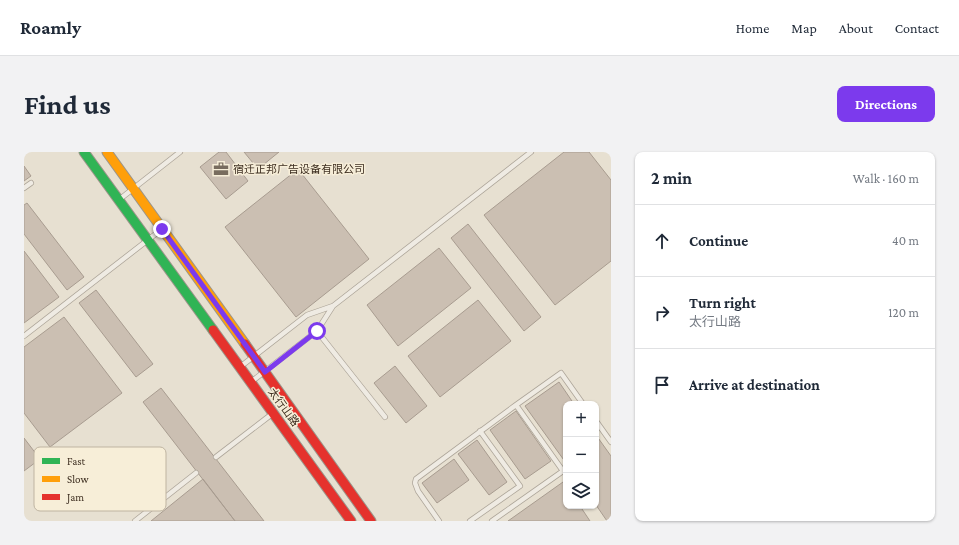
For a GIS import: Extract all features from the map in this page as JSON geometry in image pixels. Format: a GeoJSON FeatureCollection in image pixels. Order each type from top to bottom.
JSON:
{"type":"FeatureCollection","features":[{"type":"Feature","properties":{"kind":"street","name":"太行山路"},"geometry":{"type":"LineString","coordinates":[[84,152],[351,521]]}},
{"type":"Feature","properties":{"kind":"street","name":"太行山路"},"geometry":{"type":"LineString","coordinates":[[107,152],[371,521]]}},
{"type":"Feature","properties":{"kind":"lane"},"geometry":{"type":"LineString","coordinates":[[118,200],[180,152]]}},
{"type":"Feature","properties":{"kind":"lane"},"geometry":{"type":"LineString","coordinates":[[240,367],[307,315],[333,306],[531,152]]}},
{"type":"Feature","properties":{"kind":"lane"},"geometry":{"type":"LineString","coordinates":[[24,188],[31,183]]}},
{"type":"Feature","properties":{"kind":"lane"},"geometry":{"type":"LineString","coordinates":[[24,336],[162,229]]}},
{"type":"Feature","properties":{"kind":"lane"},"geometry":{"type":"LineString","coordinates":[[251,382],[317,331],[333,306]]}},
{"type":"Feature","properties":{"kind":"lane"},"geometry":{"type":"LineString","coordinates":[[317,331],[385,417]]}},
{"type":"Feature","properties":{"kind":"lane"},"geometry":{"type":"LineString","coordinates":[[439,521],[418,491],[414,483],[416,479],[561,373],[582,401]]}},
{"type":"Feature","properties":{"kind":"lane"},"geometry":{"type":"LineString","coordinates":[[492,521],[562,471],[516,405]]}},
{"type":"Feature","properties":{"kind":"lane"},"geometry":{"type":"LineString","coordinates":[[216,457],[273,413]]}},
{"type":"Feature","properties":{"kind":"lane"},"geometry":{"type":"LineString","coordinates":[[599,425],[611,442]]}},
{"type":"Feature","properties":{"kind":"lane"},"geometry":{"type":"LineString","coordinates":[[470,521],[520,486],[480,431]]}},
{"type":"Feature","properties":{"kind":"lane"},"geometry":{"type":"LineString","coordinates":[[166,497],[196,473]]}},
{"type":"Feature","properties":{"kind":"lane"},"geometry":{"type":"LineString","coordinates":[[135,521],[148,511]]}},
{"type":"Feature","properties":{"kind":"building"},"geometry":{"type":"Polygon","coordinates":[[[219,152],[226,152],[248,181],[226,199],[200,167],[219,152]]]}},
{"type":"Feature","properties":{"kind":"building"},"geometry":{"type":"Polygon","coordinates":[[[244,152],[279,152],[258,169],[244,152]]]}},
{"type":"Feature","properties":{"kind":"building"},"geometry":{"type":"Polygon","coordinates":[[[564,152],[589,152],[611,180],[611,261],[555,305],[484,215],[564,152]]]}},
{"type":"Feature","properties":{"kind":"building"},"geometry":{"type":"Polygon","coordinates":[[[24,166],[31,176],[24,181],[24,166]]]}},
{"type":"Feature","properties":{"kind":"building"},"geometry":{"type":"Polygon","coordinates":[[[298,169],[369,259],[296,317],[225,227],[298,169]]]}},
{"type":"Feature","properties":{"kind":"building"},"geometry":{"type":"Polygon","coordinates":[[[27,203],[84,277],[67,290],[24,234],[24,205],[27,203]]]}},
{"type":"Feature","properties":{"kind":"building"},"geometry":{"type":"Polygon","coordinates":[[[468,224],[541,317],[524,331],[451,238],[468,224]]]}},
{"type":"Feature","properties":{"kind":"building"},"geometry":{"type":"Polygon","coordinates":[[[439,248],[471,288],[398,346],[367,305],[439,248]]]}},
{"type":"Feature","properties":{"kind":"building"},"geometry":{"type":"Polygon","coordinates":[[[24,251],[59,297],[24,323],[24,251]]]}},
{"type":"Feature","properties":{"kind":"building"},"geometry":{"type":"Polygon","coordinates":[[[96,290],[153,364],[136,377],[79,303],[96,290]]]}},
{"type":"Feature","properties":{"kind":"building"},"geometry":{"type":"Polygon","coordinates":[[[478,300],[511,341],[440,397],[408,356],[478,300]]]}},
{"type":"Feature","properties":{"kind":"building"},"geometry":{"type":"Polygon","coordinates":[[[64,317],[122,393],[50,447],[24,413],[24,347],[64,317]]]}},
{"type":"Feature","properties":{"kind":"building"},"geometry":{"type":"Polygon","coordinates":[[[395,366],[427,406],[406,423],[374,383],[395,366]]]}},
{"type":"Feature","properties":{"kind":"building"},"geometry":{"type":"Polygon","coordinates":[[[559,382],[572,401],[563,401],[563,459],[525,406],[559,382]]]}},
{"type":"Feature","properties":{"kind":"building"},"geometry":{"type":"Polygon","coordinates":[[[161,388],[264,521],[235,521],[143,402],[161,388]]]}},
{"type":"Feature","properties":{"kind":"building"},"geometry":{"type":"Polygon","coordinates":[[[516,411],[551,461],[525,479],[490,430],[516,411]]]}},
{"type":"Feature","properties":{"kind":"building"},"geometry":{"type":"Polygon","coordinates":[[[24,438],[34,451],[34,464],[24,471],[24,438]]]}},
{"type":"Feature","properties":{"kind":"building"},"geometry":{"type":"Polygon","coordinates":[[[599,439],[611,456],[611,521],[607,521],[599,509],[599,439]]]}},
{"type":"Feature","properties":{"kind":"building"},"geometry":{"type":"Polygon","coordinates":[[[477,440],[507,482],[489,495],[458,454],[477,440]]]}},
{"type":"Feature","properties":{"kind":"building"},"geometry":{"type":"Polygon","coordinates":[[[454,459],[469,480],[437,503],[422,483],[454,459]]]}},
{"type":"Feature","properties":{"kind":"building"},"geometry":{"type":"Polygon","coordinates":[[[203,479],[235,521],[151,521],[163,511],[166,511],[166,509],[203,479]]]}},
{"type":"Feature","properties":{"kind":"building"},"geometry":{"type":"Polygon","coordinates":[[[563,482],[563,509],[582,509],[590,521],[508,521],[563,482]]]}},
{"type":"Feature","properties":{"kind":"traffic: fast"},"geometry":{"type":"LineString","coordinates":[[84,152],[213,330]]}},
{"type":"Feature","properties":{"kind":"traffic: slow"},"geometry":{"type":"LineString","coordinates":[[107,152],[245,344]]}},
{"type":"Feature","properties":{"kind":"traffic: jam"},"geometry":{"type":"LineString","coordinates":[[213,330],[351,521]]}},
{"type":"Feature","properties":{"kind":"traffic: jam"},"geometry":{"type":"LineString","coordinates":[[245,344],[371,521]]}},
{"type":"Feature","properties":{"kind":"place","name":"宿迁正邦广告设备有限公司"},"geometry":{"type":"Point","coordinates":[221,169]}},
{"type":"Feature","properties":{"kind":"route"},"geometry":{"type":"LineString","coordinates":[[162,229],[265,372],[317,331]]}}]}
